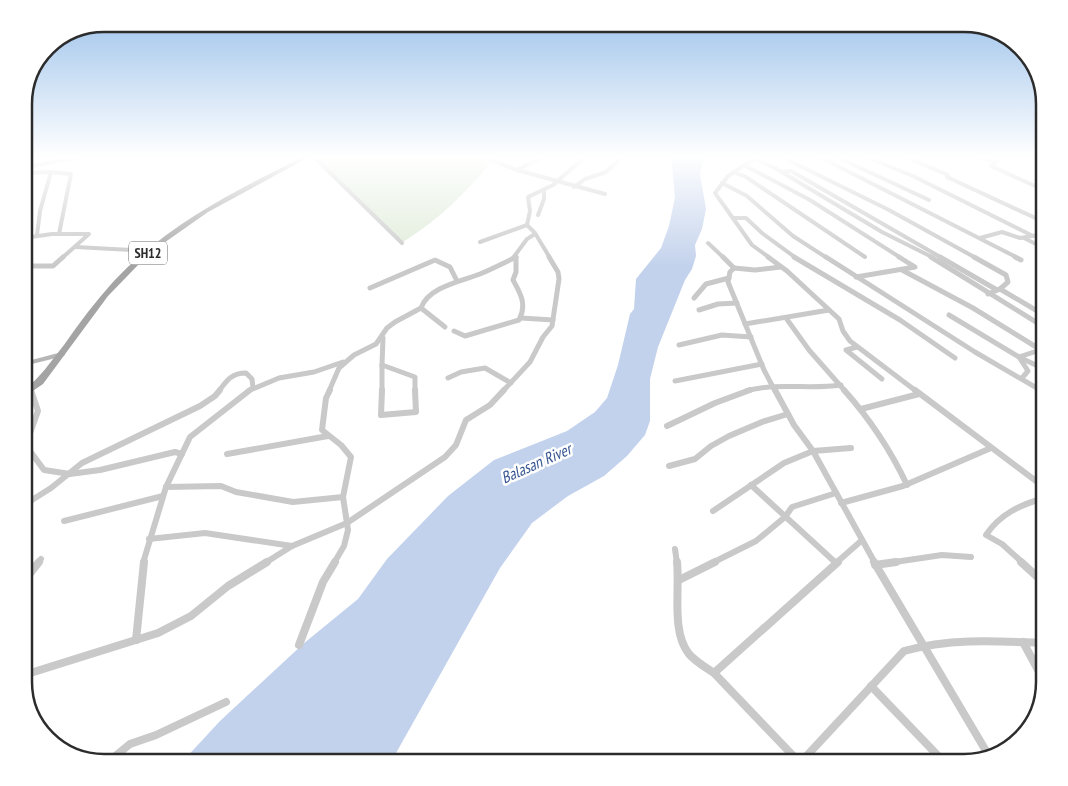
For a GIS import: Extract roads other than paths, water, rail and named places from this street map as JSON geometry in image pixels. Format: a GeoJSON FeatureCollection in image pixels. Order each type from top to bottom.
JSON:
{"type":"FeatureCollection","features":[{"type":"Feature","properties":{"kind":"main road","name":"SH12"},"geometry":{"type":"LineString","coordinates":[[33,388],[40,382],[117,283],[150,251],[213,206],[238,193]]}},
{"type":"Feature","properties":{"kind":"street"},"geometry":{"type":"LineString","coordinates":[[38,235],[40,211],[45,193]]}},
{"type":"Feature","properties":{"kind":"street"},"geometry":{"type":"LineString","coordinates":[[59,234],[67,193]]}},
{"type":"Feature","properties":{"kind":"street"},"geometry":{"type":"LineString","coordinates":[[351,193],[402,243]]}},
{"type":"Feature","properties":{"kind":"street"},"geometry":{"type":"LineString","coordinates":[[527,225],[530,211],[528,196],[539,193]]}},
{"type":"Feature","properties":{"kind":"street"},"geometry":{"type":"LineString","coordinates":[[538,215],[544,199],[544,193]]}},
{"type":"Feature","properties":{"kind":"street"},"geometry":{"type":"LineString","coordinates":[[599,193],[605,194]]}},
{"type":"Feature","properties":{"kind":"street"},"geometry":{"type":"LineString","coordinates":[[715,193],[752,245],[781,267],[839,319],[843,332],[850,341],[1036,480]]}},
{"type":"Feature","properties":{"kind":"street"},"geometry":{"type":"LineString","coordinates":[[741,193],[794,236],[856,277],[975,352],[1036,387]]}},
{"type":"Feature","properties":{"kind":"street"},"geometry":{"type":"LineString","coordinates":[[769,193],[865,257]]}},
{"type":"Feature","properties":{"kind":"street"},"geometry":{"type":"LineString","coordinates":[[795,193],[915,268],[856,277]]}},
{"type":"Feature","properties":{"kind":"street"},"geometry":{"type":"LineString","coordinates":[[816,193],[882,232],[937,260],[988,294],[1036,322]]}},
{"type":"Feature","properties":{"kind":"street"},"geometry":{"type":"LineString","coordinates":[[829,193],[1036,311]]}},
{"type":"Feature","properties":{"kind":"street"},"geometry":{"type":"LineString","coordinates":[[854,193],[1006,275],[1008,282],[998,290],[988,294]]}},
{"type":"Feature","properties":{"kind":"street"},"geometry":{"type":"LineString","coordinates":[[890,193],[1021,260]]}},
{"type":"Feature","properties":{"kind":"street"},"geometry":{"type":"LineString","coordinates":[[913,193],[929,200]]}},
{"type":"Feature","properties":{"kind":"street"},"geometry":{"type":"LineString","coordinates":[[946,193],[1033,236]]}},
{"type":"Feature","properties":{"kind":"street"},"geometry":{"type":"LineString","coordinates":[[981,193],[1036,218]]}},
{"type":"Feature","properties":{"kind":"street"},"geometry":{"type":"LineString","coordinates":[[733,218],[746,218],[756,228],[816,271],[893,315],[955,358]]}},
{"type":"Feature","properties":{"kind":"street"},"geometry":{"type":"LineString","coordinates":[[33,672],[158,633],[191,616],[228,586],[292,546],[347,522],[445,457],[456,445],[466,420],[486,408],[511,383],[530,362],[543,337],[551,328],[559,279],[558,272],[535,234],[527,225]]}},
{"type":"Feature","properties":{"kind":"street"},"geometry":{"type":"LineString","coordinates":[[480,242],[527,225]]}},
{"type":"Feature","properties":{"kind":"street"},"geometry":{"type":"LineString","coordinates":[[980,238],[1002,232],[1020,238],[1036,235]]}},
{"type":"Feature","properties":{"kind":"street"},"geometry":{"type":"LineString","coordinates":[[33,236],[89,234],[53,266],[33,266]]}},
{"type":"Feature","properties":{"kind":"street"},"geometry":{"type":"LineString","coordinates":[[521,318],[524,310],[521,295],[513,280],[516,272],[516,257],[527,238],[535,234]]}},
{"type":"Feature","properties":{"kind":"street"},"geometry":{"type":"LineString","coordinates":[[1024,238],[1036,244]]}},
{"type":"Feature","properties":{"kind":"street"},"geometry":{"type":"LineString","coordinates":[[708,243],[734,268],[755,270],[781,267]]}},
{"type":"Feature","properties":{"kind":"street"},"geometry":{"type":"LineString","coordinates":[[76,247],[150,251]]}},
{"type":"Feature","properties":{"kind":"street"},"geometry":{"type":"LineString","coordinates":[[299,645],[323,582],[344,546],[348,530],[343,497],[351,457],[346,447],[332,440],[322,430],[326,398],[336,371],[355,354],[374,346],[387,328],[421,308],[423,302],[437,290],[457,281],[481,274],[516,257]]}},
{"type":"Feature","properties":{"kind":"street"},"geometry":{"type":"LineString","coordinates":[[370,288],[436,260],[450,267],[457,281]]}},
{"type":"Feature","properties":{"kind":"street"},"geometry":{"type":"LineString","coordinates":[[734,268],[730,272],[728,282],[773,386],[788,414],[813,451],[875,565],[924,644],[985,750]]}},
{"type":"Feature","properties":{"kind":"street"},"geometry":{"type":"LineString","coordinates":[[902,270],[973,308],[1036,347]]}},
{"type":"Feature","properties":{"kind":"street"},"geometry":{"type":"LineString","coordinates":[[694,298],[706,284],[729,278]]}},
{"type":"Feature","properties":{"kind":"street"},"geometry":{"type":"LineString","coordinates":[[699,310],[718,304],[737,303]]}},
{"type":"Feature","properties":{"kind":"street"},"geometry":{"type":"LineString","coordinates":[[421,308],[445,327]]}},
{"type":"Feature","properties":{"kind":"street"},"geometry":{"type":"LineString","coordinates":[[746,324],[829,310]]}},
{"type":"Feature","properties":{"kind":"street"},"geometry":{"type":"LineString","coordinates":[[949,315],[1036,366]]}},
{"type":"Feature","properties":{"kind":"street"},"geometry":{"type":"LineString","coordinates":[[454,331],[465,336],[521,318],[553,320]]}},
{"type":"Feature","properties":{"kind":"street"},"geometry":{"type":"LineString","coordinates":[[786,318],[809,350],[861,409],[895,460],[907,485]]}},
{"type":"Feature","properties":{"kind":"street"},"geometry":{"type":"LineString","coordinates":[[678,345],[722,335],[751,337]]}},
{"type":"Feature","properties":{"kind":"street"},"geometry":{"type":"LineString","coordinates":[[382,365],[415,377],[416,412],[381,415],[382,365],[383,336]]}},
{"type":"Feature","properties":{"kind":"street"},"geometry":{"type":"LineString","coordinates":[[857,347],[846,350],[882,379]]}},
{"type":"Feature","properties":{"kind":"street"},"geometry":{"type":"LineString","coordinates":[[1019,357],[1036,350]]}},
{"type":"Feature","properties":{"kind":"street"},"geometry":{"type":"LineString","coordinates":[[33,362],[62,354]]}},
{"type":"Feature","properties":{"kind":"street"},"geometry":{"type":"LineString","coordinates":[[1019,357],[1028,371],[1022,378]]}},
{"type":"Feature","properties":{"kind":"street"},"geometry":{"type":"LineString","coordinates":[[136,640],[141,574],[149,539],[166,488],[190,438],[253,388],[279,378],[314,372],[345,361]]}},
{"type":"Feature","properties":{"kind":"street"},"geometry":{"type":"LineString","coordinates":[[675,381],[762,364]]}},
{"type":"Feature","properties":{"kind":"street"},"geometry":{"type":"LineString","coordinates":[[448,378],[461,372],[485,368],[511,383]]}},
{"type":"Feature","properties":{"kind":"street"},"geometry":{"type":"LineString","coordinates":[[33,499],[82,464],[104,451],[200,406],[215,396],[228,379],[236,373],[246,373],[252,379],[253,388]]}},
{"type":"Feature","properties":{"kind":"street"},"geometry":{"type":"LineString","coordinates":[[667,426],[731,396],[761,387],[818,388],[841,385]]}},
{"type":"Feature","properties":{"kind":"street"},"geometry":{"type":"LineString","coordinates":[[861,409],[919,394]]}},
{"type":"Feature","properties":{"kind":"street"},"geometry":{"type":"LineString","coordinates":[[33,396],[38,411],[33,427]]}},
{"type":"Feature","properties":{"kind":"street"},"geometry":{"type":"LineString","coordinates":[[669,466],[695,460],[711,446],[729,436],[788,414]]}},
{"type":"Feature","properties":{"kind":"street"},"geometry":{"type":"LineString","coordinates":[[227,454],[328,436]]}},
{"type":"Feature","properties":{"kind":"street"},"geometry":{"type":"LineString","coordinates":[[713,511],[784,463],[813,451],[850,448]]}},
{"type":"Feature","properties":{"kind":"street"},"geometry":{"type":"LineString","coordinates":[[841,503],[907,485],[992,448]]}},
{"type":"Feature","properties":{"kind":"street"},"geometry":{"type":"LineString","coordinates":[[33,456],[44,470],[70,474],[100,470],[175,452],[182,454]]}},
{"type":"Feature","properties":{"kind":"street"},"geometry":{"type":"LineString","coordinates":[[751,485],[836,563]]}},
{"type":"Feature","properties":{"kind":"street"},"geometry":{"type":"LineString","coordinates":[[166,488],[221,486],[236,492],[293,502],[343,497]]}},
{"type":"Feature","properties":{"kind":"street"},"geometry":{"type":"LineString","coordinates":[[679,580],[756,541],[785,517],[792,507],[836,493]]}},
{"type":"Feature","properties":{"kind":"street"},"geometry":{"type":"LineString","coordinates":[[64,521],[163,496]]}},
{"type":"Feature","properties":{"kind":"street"},"geometry":{"type":"LineString","coordinates":[[1036,501],[1011,510],[992,525],[986,535],[1002,544],[1036,576]]}},
{"type":"Feature","properties":{"kind":"street"},"geometry":{"type":"LineString","coordinates":[[149,539],[205,533],[292,546]]}},
{"type":"Feature","properties":{"kind":"street"},"geometry":{"type":"LineString","coordinates":[[714,673],[861,541]]}},
{"type":"Feature","properties":{"kind":"street"},"geometry":{"type":"LineString","coordinates":[[675,549],[679,580],[677,618],[684,647],[696,662],[714,673],[792,754]]}},
{"type":"Feature","properties":{"kind":"street"},"geometry":{"type":"LineString","coordinates":[[875,565],[942,555],[971,557]]}},
{"type":"Feature","properties":{"kind":"street"},"geometry":{"type":"LineString","coordinates":[[33,569],[41,559]]}},
{"type":"Feature","properties":{"kind":"street"},"geometry":{"type":"LineString","coordinates":[[807,754],[904,651],[924,644],[964,641],[1036,643]]}},
{"type":"Feature","properties":{"kind":"street"},"geometry":{"type":"LineString","coordinates":[[1023,642],[1036,666]]}},
{"type":"Feature","properties":{"kind":"street"},"geometry":{"type":"LineString","coordinates":[[871,686],[936,754]]}},
{"type":"Feature","properties":{"kind":"street"},"geometry":{"type":"LineString","coordinates":[[118,754],[130,744],[156,736],[226,702]]}},
{"type":"Feature","properties":{"kind":"water","name":"Balasan River"},"geometry":{"type":"Polygon","coordinates":[[[675,193],[703,193],[706,209],[702,229],[695,245],[696,256],[692,269],[685,280],[658,347],[650,379],[650,421],[645,435],[627,456],[604,476],[568,496],[532,523],[500,568],[395,754],[189,754],[220,721],[303,644],[358,599],[387,559],[448,496],[494,460],[567,431],[595,412],[607,398],[618,365],[630,314],[634,309],[636,279],[661,248],[669,226],[675,193]]]}}]}
